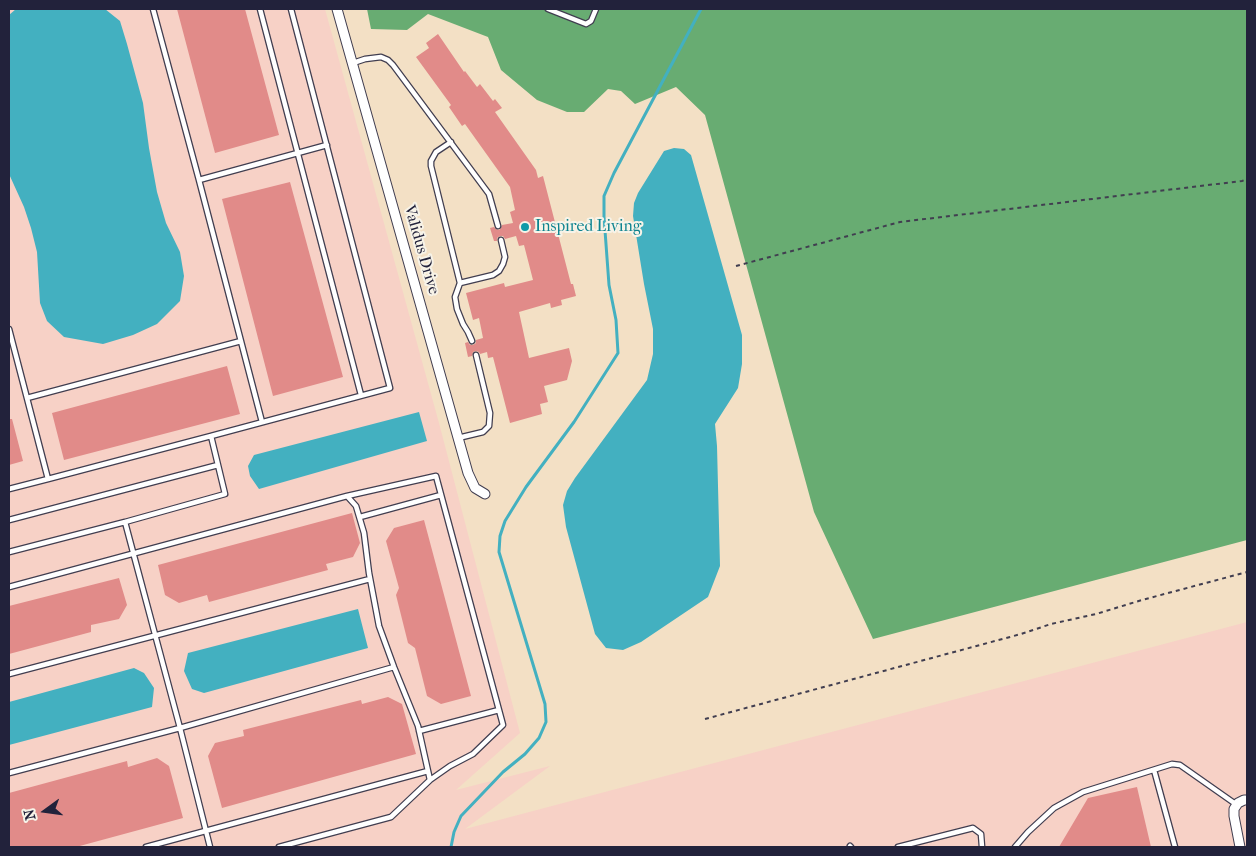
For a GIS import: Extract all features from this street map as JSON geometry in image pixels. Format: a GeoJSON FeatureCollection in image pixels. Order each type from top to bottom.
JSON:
{"type":"FeatureCollection","features":[{"type":"Feature","properties":{"kind":"street","name":"Validus Drive"},"geometry":{"type":"LineString","coordinates":[[337,9],[468,473],[475,488],[485,494]]}},
{"type":"Feature","properties":{"kind":"street"},"geometry":{"type":"LineString","coordinates":[[1240,847],[1234,809],[1237,804],[1247,800]]}},
{"type":"Feature","properties":{"kind":"lane"},"geometry":{"type":"LineString","coordinates":[[153,9],[262,422]]}},
{"type":"Feature","properties":{"kind":"lane"},"geometry":{"type":"LineString","coordinates":[[260,9],[361,395]]}},
{"type":"Feature","properties":{"kind":"lane"},"geometry":{"type":"LineString","coordinates":[[9,489],[390,388],[291,9]]}},
{"type":"Feature","properties":{"kind":"lane"},"geometry":{"type":"LineString","coordinates":[[548,9],[586,24],[591,21],[596,9]]}},
{"type":"Feature","properties":{"kind":"lane"},"geometry":{"type":"LineString","coordinates":[[353,63],[381,57],[393,65],[489,194],[498,226]]}},
{"type":"Feature","properties":{"kind":"lane"},"geometry":{"type":"LineString","coordinates":[[451,142],[436,152],[431,161],[431,166],[460,284],[455,297],[457,310],[472,341]]}},
{"type":"Feature","properties":{"kind":"lane"},"geometry":{"type":"LineString","coordinates":[[199,180],[327,145]]}},
{"type":"Feature","properties":{"kind":"lane"},"geometry":{"type":"LineString","coordinates":[[460,284],[494,275],[500,271],[505,256],[501,240]]}},
{"type":"Feature","properties":{"kind":"lane"},"geometry":{"type":"LineString","coordinates":[[9,329],[48,479]]}},
{"type":"Feature","properties":{"kind":"lane"},"geometry":{"type":"LineString","coordinates":[[27,398],[241,341]]}},
{"type":"Feature","properties":{"kind":"lane"},"geometry":{"type":"LineString","coordinates":[[458,438],[483,432],[489,426],[490,413],[476,355]]}},
{"type":"Feature","properties":{"kind":"lane"},"geometry":{"type":"LineString","coordinates":[[9,552],[225,494],[211,436]]}},
{"type":"Feature","properties":{"kind":"lane"},"geometry":{"type":"LineString","coordinates":[[9,520],[218,466]]}},
{"type":"Feature","properties":{"kind":"lane"},"geometry":{"type":"LineString","coordinates":[[9,587],[348,496],[436,476],[504,726],[473,754],[450,766],[430,780],[391,817],[279,847]]}},
{"type":"Feature","properties":{"kind":"lane"},"geometry":{"type":"LineString","coordinates":[[360,517],[442,495]]}},
{"type":"Feature","properties":{"kind":"lane"},"geometry":{"type":"LineString","coordinates":[[348,496],[356,506],[364,533],[379,626],[418,726],[430,780]]}},
{"type":"Feature","properties":{"kind":"lane"},"geometry":{"type":"LineString","coordinates":[[125,522],[210,847]]}},
{"type":"Feature","properties":{"kind":"lane"},"geometry":{"type":"LineString","coordinates":[[9,674],[370,578]]}},
{"type":"Feature","properties":{"kind":"lane"},"geometry":{"type":"LineString","coordinates":[[9,772],[180,728],[394,667]]}},
{"type":"Feature","properties":{"kind":"lane"},"geometry":{"type":"LineString","coordinates":[[419,731],[499,710]]}},
{"type":"Feature","properties":{"kind":"lane"},"geometry":{"type":"LineString","coordinates":[[1015,847],[1034,826],[1061,804],[1084,792],[1172,764],[1180,765],[1237,804]]}},
{"type":"Feature","properties":{"kind":"lane"},"geometry":{"type":"LineString","coordinates":[[1154,770],[1176,847]]}},
{"type":"Feature","properties":{"kind":"lane"},"geometry":{"type":"LineString","coordinates":[[146,847],[428,771]]}},
{"type":"Feature","properties":{"kind":"lane"},"geometry":{"type":"LineString","coordinates":[[898,847],[973,828],[980,834],[982,847]]}},
{"type":"Feature","properties":{"kind":"path"},"geometry":{"type":"LineString","coordinates":[[736,266],[900,222],[1247,179]]}},
{"type":"Feature","properties":{"kind":"path"},"geometry":{"type":"LineString","coordinates":[[705,719],[1247,572]]}},
{"type":"Feature","properties":{"kind":"shaded area"},"geometry":{"type":"Polygon","coordinates":[[[9,9],[325,9],[439,423],[520,733],[456,790],[550,766],[465,829],[1247,622],[1247,847],[9,847],[9,9]]]}},
{"type":"Feature","properties":{"kind":"green space"},"geometry":{"type":"Polygon","coordinates":[[[367,9],[1247,9],[1247,540],[873,639],[814,512],[705,115],[676,87],[635,104],[621,91],[608,89],[584,112],[567,112],[537,100],[501,70],[488,37],[428,14],[407,30],[371,29],[367,9]]]}},
{"type":"Feature","properties":{"kind":"water"},"geometry":{"type":"Polygon","coordinates":[[[16,9],[105,9],[120,21],[143,103],[157,192],[166,223],[180,252],[184,276],[180,301],[157,324],[133,335],[103,344],[64,337],[47,321],[40,303],[37,252],[24,207],[9,174],[9,15],[16,9]]]}},
{"type":"Feature","properties":{"kind":"water"},"geometry":{"type":"Polygon","coordinates":[[[674,148],[684,149],[691,155],[742,335],[742,364],[738,388],[715,424],[720,566],[708,597],[641,642],[623,650],[606,648],[595,634],[566,527],[563,505],[567,491],[575,478],[647,380],[653,354],[653,329],[633,216],[634,203],[638,193],[664,151],[674,148]]]}},
{"type":"Feature","properties":{"kind":"water"},"geometry":{"type":"Polygon","coordinates":[[[419,412],[427,441],[259,489],[250,476],[248,466],[254,455],[419,412]]]}},
{"type":"Feature","properties":{"kind":"water"},"geometry":{"type":"Polygon","coordinates":[[[358,609],[368,648],[204,693],[192,689],[184,671],[188,653],[358,609]]]}},
{"type":"Feature","properties":{"kind":"water"},"geometry":{"type":"Polygon","coordinates":[[[134,668],[144,673],[154,688],[152,707],[9,745],[9,702],[134,668]]]}},
{"type":"Feature","properties":{"kind":"building"},"geometry":{"type":"Polygon","coordinates":[[[177,9],[245,9],[279,135],[215,153],[177,9]]]}},
{"type":"Feature","properties":{"kind":"building","name":"Inspired Living"},"geometry":{"type":"Polygon","coordinates":[[[438,34],[464,72],[477,87],[480,84],[493,101],[495,99],[502,108],[495,112],[536,170],[538,178],[543,176],[571,284],[573,284],[576,296],[561,300],[562,305],[551,308],[550,303],[519,312],[529,358],[569,348],[572,361],[567,380],[544,386],[548,402],[540,404],[542,414],[510,423],[493,357],[488,358],[487,352],[480,354],[476,351],[473,352],[472,356],[468,357],[465,343],[468,342],[470,345],[473,345],[476,343],[476,340],[483,338],[479,318],[473,320],[466,293],[504,283],[505,287],[533,280],[524,245],[519,246],[516,236],[505,239],[503,236],[500,236],[497,238],[497,241],[494,241],[490,228],[494,227],[499,230],[502,225],[513,223],[510,212],[515,210],[510,187],[465,124],[462,126],[449,107],[451,105],[416,57],[429,48],[426,43],[438,34]]]}},
{"type":"Feature","properties":{"kind":"building"},"geometry":{"type":"Polygon","coordinates":[[[290,182],[343,377],[273,396],[222,199],[290,182]]]}},
{"type":"Feature","properties":{"kind":"building"},"geometry":{"type":"Polygon","coordinates":[[[227,366],[240,414],[64,460],[52,413],[227,366]]]}},
{"type":"Feature","properties":{"kind":"building"},"geometry":{"type":"Polygon","coordinates":[[[9,419],[12,419],[23,461],[9,465],[9,419]]]}},
{"type":"Feature","properties":{"kind":"building"},"geometry":{"type":"Polygon","coordinates":[[[352,513],[360,543],[353,557],[326,564],[328,570],[209,602],[207,595],[179,603],[165,595],[158,565],[352,513]]]}},
{"type":"Feature","properties":{"kind":"building"},"geometry":{"type":"Polygon","coordinates":[[[424,520],[471,696],[441,704],[427,696],[415,648],[408,643],[396,595],[399,588],[386,541],[394,528],[424,520]]]}},
{"type":"Feature","properties":{"kind":"building"},"geometry":{"type":"Polygon","coordinates":[[[119,578],[127,605],[119,619],[91,625],[91,632],[9,654],[9,606],[119,578]]]}},
{"type":"Feature","properties":{"kind":"building"},"geometry":{"type":"Polygon","coordinates":[[[388,697],[402,704],[416,754],[222,808],[208,756],[215,743],[244,736],[243,730],[361,700],[362,704],[388,697]]]}},
{"type":"Feature","properties":{"kind":"building"},"geometry":{"type":"Polygon","coordinates":[[[157,758],[169,766],[183,818],[76,847],[9,847],[9,793],[127,761],[128,767],[157,758]]]}},
{"type":"Feature","properties":{"kind":"building"},"geometry":{"type":"Polygon","coordinates":[[[1137,787],[1151,847],[1059,847],[1088,798],[1137,787]]]}},
{"type":"Feature","properties":{"kind":"waterway"},"geometry":{"type":"LineString","coordinates":[[451,847],[454,832],[461,816],[503,772],[525,754],[539,738],[546,722],[545,704],[499,552],[500,536],[505,521],[526,487],[574,422],[618,353],[616,320],[609,285],[604,196],[614,173],[701,9]]}},
{"type":"Feature","properties":{"kind":"place","name":"Inspired Living"},"geometry":{"type":"Point","coordinates":[525,227]}}]}
